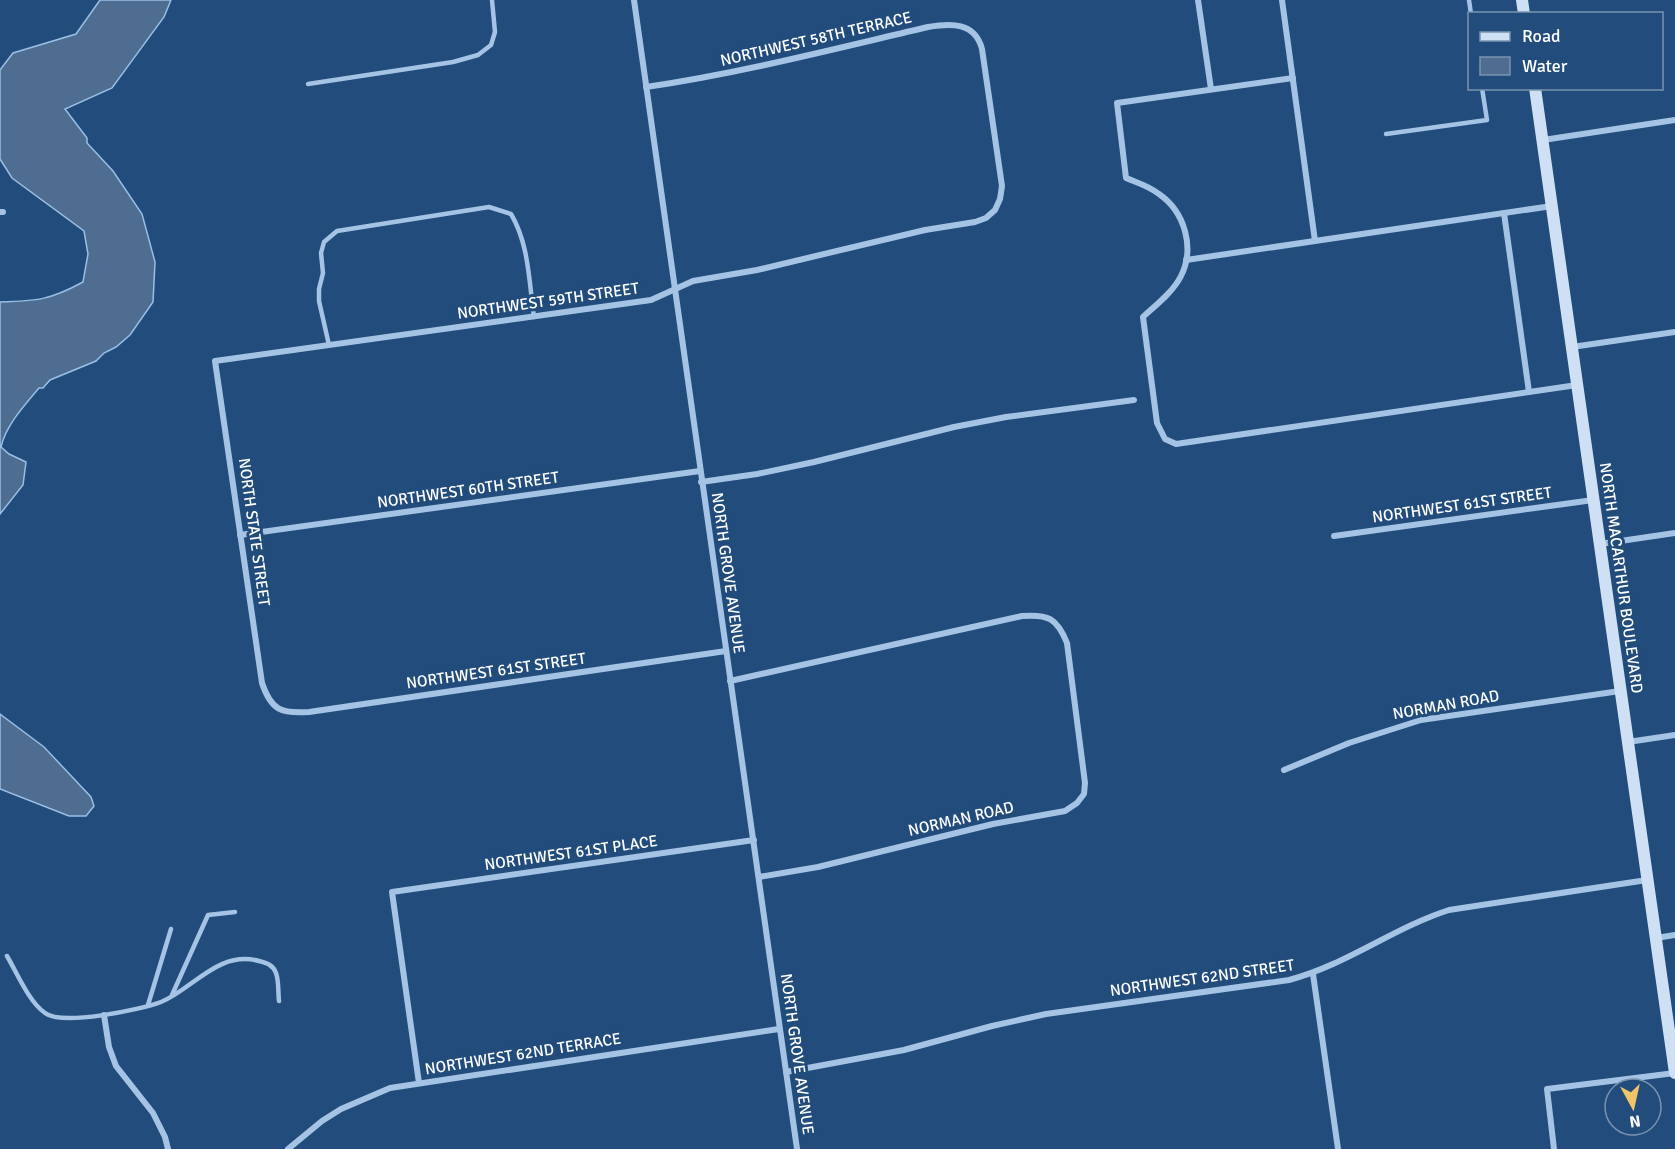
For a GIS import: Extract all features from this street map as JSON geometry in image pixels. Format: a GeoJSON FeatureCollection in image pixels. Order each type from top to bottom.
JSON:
{"type":"FeatureCollection","features":[{"type":"Feature","properties":{"kind":"main road","name":"NORTH MACARTHUR BOULEVARD"},"geometry":{"type":"LineString","coordinates":[[1535,90],[1675,1073]]}},
{"type":"Feature","properties":{"kind":"street","name":"NORTH GROVE AVENUE"},"geometry":{"type":"LineString","coordinates":[[634,0],[797,1149]]}},
{"type":"Feature","properties":{"kind":"street"},"geometry":{"type":"LineString","coordinates":[[1198,0],[1211,89]]}},
{"type":"Feature","properties":{"kind":"street"},"geometry":{"type":"LineString","coordinates":[[1282,0],[1315,241]]}},
{"type":"Feature","properties":{"kind":"street","name":"NORTHWEST 58TH TERRACE"},"geometry":{"type":"LineString","coordinates":[[646,87],[704,79],[928,27],[955,25],[973,32],[979,38],[993,119]]}},
{"type":"Feature","properties":{"kind":"street"},"geometry":{"type":"LineString","coordinates":[[1293,78],[1117,103],[1126,178],[1161,195],[1175,209],[1183,223],[1187,238],[1186,260],[1180,278],[1143,317],[1157,423],[1165,439],[1176,444],[1576,385]]}},
{"type":"Feature","properties":{"kind":"street","name":"NORTHWEST 59TH STREET"},"geometry":{"type":"LineString","coordinates":[[215,361],[651,300],[693,281],[757,270],[925,230],[975,222],[986,218],[995,210],[1000,199],[1002,186],[993,119]]}},
{"type":"Feature","properties":{"kind":"street"},"geometry":{"type":"LineString","coordinates":[[1543,141],[1675,120]]}},
{"type":"Feature","properties":{"kind":"street"},"geometry":{"type":"LineString","coordinates":[[1186,260],[1552,206]]}},
{"type":"Feature","properties":{"kind":"street"},"geometry":{"type":"LineString","coordinates":[[1504,213],[1529,392]]}},
{"type":"Feature","properties":{"kind":"street"},"geometry":{"type":"LineString","coordinates":[[1571,347],[1675,332]]}},
{"type":"Feature","properties":{"kind":"street","name":"NORTH STATE STREET"},"geometry":{"type":"LineString","coordinates":[[215,361],[262,683],[272,704]]}},
{"type":"Feature","properties":{"kind":"street"},"geometry":{"type":"LineString","coordinates":[[701,482],[757,474],[814,462],[954,427],[1006,417],[1134,400]]}},
{"type":"Feature","properties":{"kind":"street","name":"NORTHWEST 60TH STREET"},"geometry":{"type":"LineString","coordinates":[[240,535],[700,471]]}},
{"type":"Feature","properties":{"kind":"street","name":"NORTHWEST 61ST STREET"},"geometry":{"type":"LineString","coordinates":[[1334,536],[1593,501]]}},
{"type":"Feature","properties":{"kind":"street"},"geometry":{"type":"LineString","coordinates":[[1600,544],[1675,533]]}},
{"type":"Feature","properties":{"kind":"street","name":"NORMAN ROAD"},"geometry":{"type":"LineString","coordinates":[[730,681],[1037,614],[1050,617],[1061,628],[1066,643],[1085,783],[1084,794],[1077,803],[1065,811],[993,824],[818,867],[759,877]]}},
{"type":"Feature","properties":{"kind":"street","name":"NORTHWEST 61ST STREET"},"geometry":{"type":"LineString","coordinates":[[272,704],[283,712],[309,712],[726,651]]}},
{"type":"Feature","properties":{"kind":"street","name":"NORMAN ROAD"},"geometry":{"type":"LineString","coordinates":[[1284,770],[1349,743],[1421,720],[1620,691]]}},
{"type":"Feature","properties":{"kind":"street"},"geometry":{"type":"LineString","coordinates":[[1627,742],[1675,735]]}},
{"type":"Feature","properties":{"kind":"street","name":"NORTHWEST 61ST PLACE"},"geometry":{"type":"LineString","coordinates":[[419,1083],[392,892],[754,840]]}},
{"type":"Feature","properties":{"kind":"street","name":"NORTHWEST 62ND STREET"},"geometry":{"type":"LineString","coordinates":[[786,1072],[904,1050],[1046,1014],[1289,980],[1313,974],[1421,919],[1449,910],[1647,880]]}},
{"type":"Feature","properties":{"kind":"street"},"geometry":{"type":"LineString","coordinates":[[1656,938],[1675,935]]}},
{"type":"Feature","properties":{"kind":"street"},"geometry":{"type":"LineString","coordinates":[[1313,974],[1338,1149]]}},
{"type":"Feature","properties":{"kind":"street"},"geometry":{"type":"LineString","coordinates":[[104,1015],[109,1047],[116,1066],[153,1113],[165,1137],[168,1149]]}},
{"type":"Feature","properties":{"kind":"street","name":"NORTHWEST 62ND TERRACE"},"geometry":{"type":"LineString","coordinates":[[288,1149],[322,1121],[341,1109],[390,1088],[779,1029]]}},
{"type":"Feature","properties":{"kind":"street"},"geometry":{"type":"LineString","coordinates":[[1554,1149],[1547,1089],[1675,1073]]}},
{"type":"Feature","properties":{"kind":"lane"},"geometry":{"type":"LineString","coordinates":[[308,84],[453,62],[478,55],[491,45],[495,32],[492,0]]}},
{"type":"Feature","properties":{"kind":"lane"},"geometry":{"type":"LineString","coordinates":[[1386,134],[1487,120],[1482,90]]}},
{"type":"Feature","properties":{"kind":"lane"},"geometry":{"type":"LineString","coordinates":[[329,345],[319,301],[323,273],[321,253],[324,242],[337,231],[449,212],[489,207],[511,214],[520,228],[534,316]]}},
{"type":"Feature","properties":{"kind":"lane"},"geometry":{"type":"LineString","coordinates":[[172,995],[208,915],[235,912]]}},
{"type":"Feature","properties":{"kind":"lane"},"geometry":{"type":"LineString","coordinates":[[148,1005],[171,929]]}},
{"type":"Feature","properties":{"kind":"lane"},"geometry":{"type":"LineString","coordinates":[[7,956],[33,999],[44,1013],[56,1019],[104,1015],[161,1002],[215,966],[236,960],[253,959],[269,964],[277,974],[279,1001]]}},
{"type":"Feature","properties":{"kind":"water"},"geometry":{"type":"Polygon","coordinates":[[[100,0],[171,0],[164,17],[112,88],[65,109],[87,138],[87,143],[113,171],[142,214],[155,262],[153,302],[130,335],[116,347],[104,353],[96,361],[50,380],[43,388],[39,388],[17,416],[7,431],[1,447],[9,454],[26,462],[23,485],[0,514],[0,302],[43,298],[61,293],[83,282],[88,254],[84,231],[12,178],[0,159],[0,70],[13,53],[76,34],[100,0]]]}},
{"type":"Feature","properties":{"kind":"water"},"geometry":{"type":"Polygon","coordinates":[[[0,714],[44,747],[91,797],[94,806],[86,816],[69,816],[0,789],[0,714]]]}}]}
